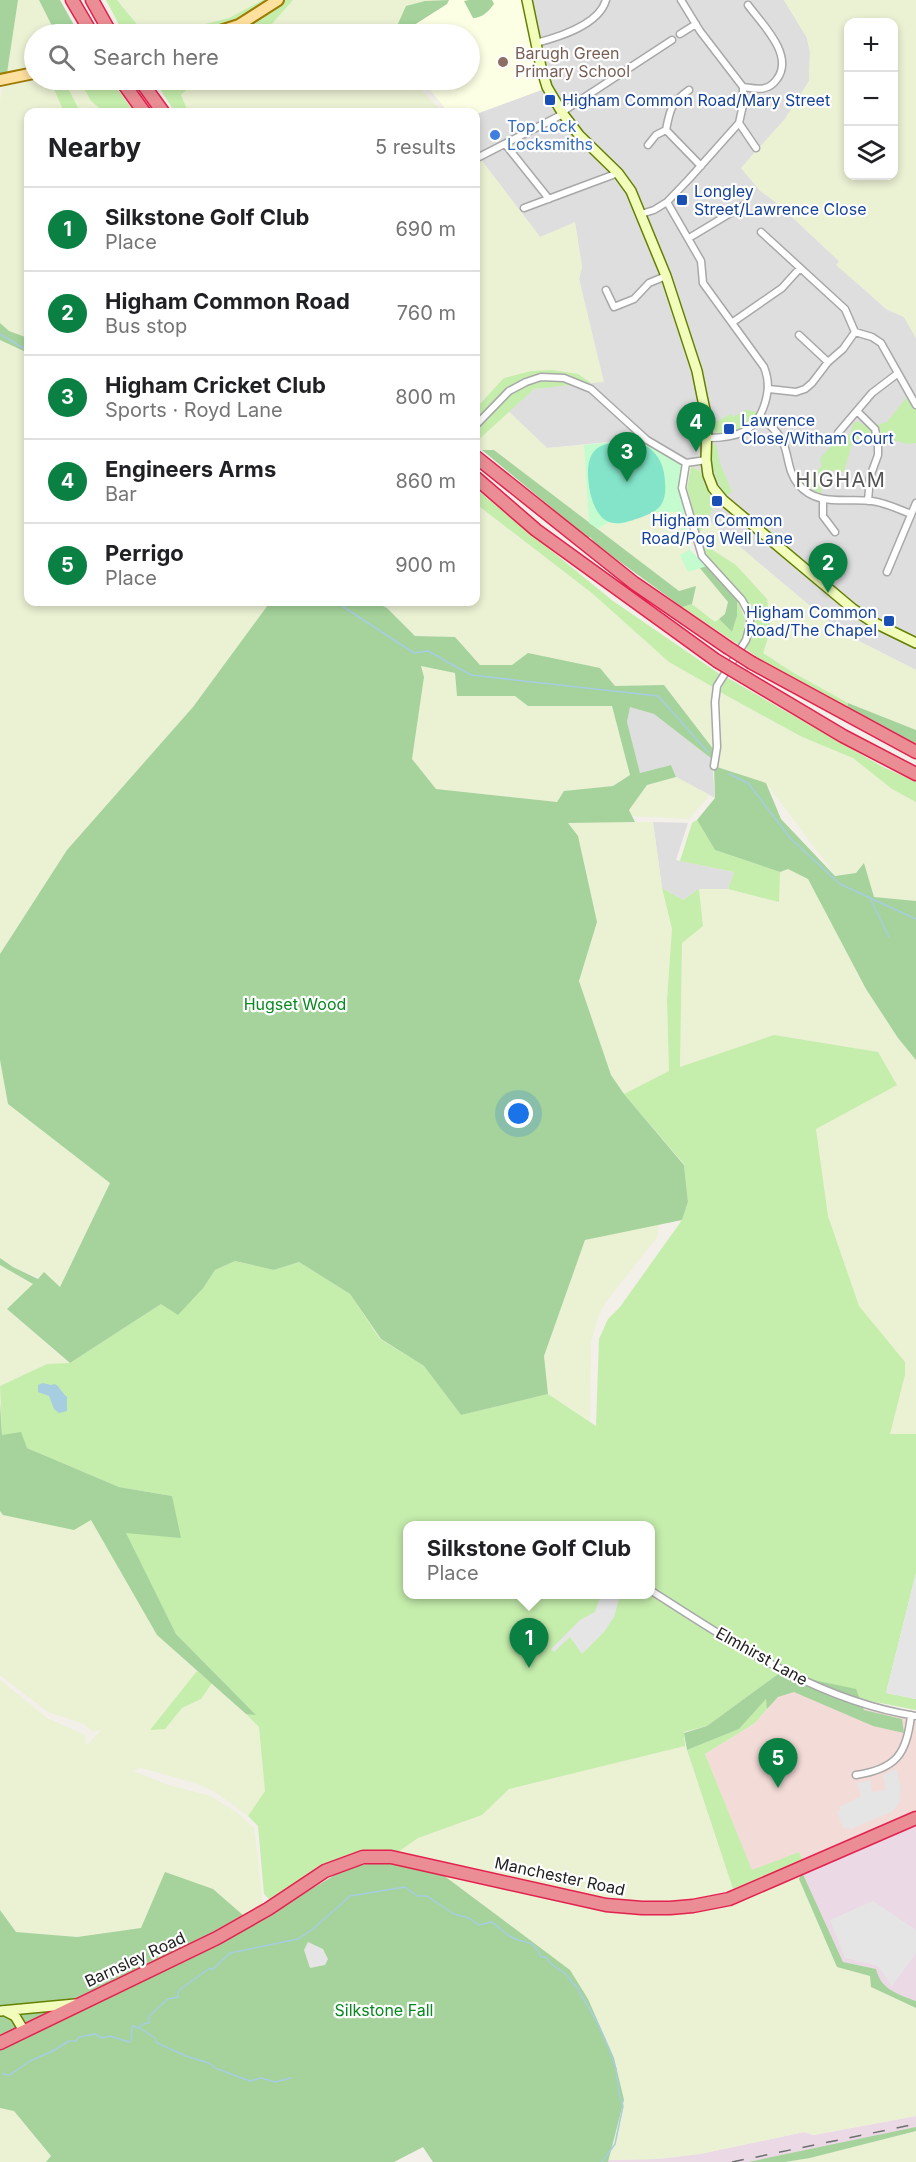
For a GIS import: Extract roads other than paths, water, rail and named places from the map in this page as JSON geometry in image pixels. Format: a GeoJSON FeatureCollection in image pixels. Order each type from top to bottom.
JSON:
{"type":"FeatureCollection","features":[{"type":"Feature","properties":{"kind":"highway"},"geometry":{"type":"LineString","coordinates":[[72,0],[86,24]]}},
{"type":"Feature","properties":{"kind":"highway"},"geometry":{"type":"LineString","coordinates":[[92,0],[105,24]]}},
{"type":"Feature","properties":{"kind":"highway"},"geometry":{"type":"LineString","coordinates":[[128,90],[141,108]]}},
{"type":"Feature","properties":{"kind":"highway"},"geometry":{"type":"LineString","coordinates":[[147,90],[160,108]]}},
{"type":"Feature","properties":{"kind":"highway"},"geometry":{"type":"LineString","coordinates":[[480,460],[634,583],[727,647],[752,663],[916,752]]}},
{"type":"Feature","properties":{"kind":"highway"},"geometry":{"type":"LineString","coordinates":[[480,481],[536,530],[717,661],[843,736],[916,774]]}},
{"type":"Feature","properties":{"kind":"highway","name":"Manchester Road"},"geometry":{"type":"LineString","coordinates":[[268,1909],[325,1871],[345,1862],[375,1855],[412,1861],[606,1905],[642,1908],[693,1906],[729,1899],[914,1821]]}},
{"type":"Feature","properties":{"kind":"highway","name":"Barnsley Road"},"geometry":{"type":"LineString","coordinates":[[82,2003],[156,1968],[268,1909]]}},
{"type":"Feature","properties":{"kind":"highway"},"geometry":{"type":"LineString","coordinates":[[0,2043],[82,2003]]}},
{"type":"Feature","properties":{"kind":"main road"},"geometry":{"type":"LineString","coordinates":[[241,24],[278,0]]}},
{"type":"Feature","properties":{"kind":"main road"},"geometry":{"type":"LineString","coordinates":[[0,80],[24,75]]}},
{"type":"Feature","properties":{"kind":"street"},"geometry":{"type":"LineString","coordinates":[[527,0],[548,87],[562,113],[589,147],[618,173],[631,191],[666,276],[697,371],[707,419],[706,460],[713,488],[723,500],[853,609],[871,621],[916,643]]}},
{"type":"Feature","properties":{"kind":"street"},"geometry":{"type":"LineString","coordinates":[[536,43],[570,33],[601,12],[606,0]]}},
{"type":"Feature","properties":{"kind":"street"},"geometry":{"type":"LineString","coordinates":[[641,214],[654,210],[667,202],[701,166],[739,123],[743,105],[743,87],[681,0]]}},
{"type":"Feature","properties":{"kind":"street"},"geometry":{"type":"LineString","coordinates":[[743,87],[769,88],[783,66],[778,47],[750,7],[745,14]]}},
{"type":"Feature","properties":{"kind":"street"},"geometry":{"type":"LineString","coordinates":[[680,34],[696,24]]}},
{"type":"Feature","properties":{"kind":"street"},"geometry":{"type":"LineString","coordinates":[[480,156],[562,113],[672,40]]}},
{"type":"Feature","properties":{"kind":"street"},"geometry":{"type":"LineString","coordinates":[[666,130],[676,99],[689,90]]}},
{"type":"Feature","properties":{"kind":"street"},"geometry":{"type":"LineString","coordinates":[[739,123],[756,148]]}},
{"type":"Feature","properties":{"kind":"street"},"geometry":{"type":"LineString","coordinates":[[666,130],[701,166]]}},
{"type":"Feature","properties":{"kind":"street"},"geometry":{"type":"LineString","coordinates":[[648,145],[656,135],[666,130]]}},
{"type":"Feature","properties":{"kind":"street"},"geometry":{"type":"LineString","coordinates":[[505,144],[549,199]]}},
{"type":"Feature","properties":{"kind":"street"},"geometry":{"type":"LineString","coordinates":[[524,208],[618,173]]}},
{"type":"Feature","properties":{"kind":"street"},"geometry":{"type":"LineString","coordinates":[[667,202],[701,261],[703,283],[764,367],[768,378],[769,389],[761,416],[746,431],[726,438],[707,438]]}},
{"type":"Feature","properties":{"kind":"street"},"geometry":{"type":"LineString","coordinates":[[688,238],[744,205]]}},
{"type":"Feature","properties":{"kind":"street"},"geometry":{"type":"LineString","coordinates":[[761,232],[845,309],[855,332]]}},
{"type":"Feature","properties":{"kind":"street"},"geometry":{"type":"LineString","coordinates":[[763,246],[768,239]]}},
{"type":"Feature","properties":{"kind":"street"},"geometry":{"type":"LineString","coordinates":[[733,322],[782,288],[800,268]]}},
{"type":"Feature","properties":{"kind":"street"},"geometry":{"type":"LineString","coordinates":[[606,290],[614,308],[634,299],[649,283],[666,276]]}},
{"type":"Feature","properties":{"kind":"street"},"geometry":{"type":"LineString","coordinates":[[769,389],[796,392],[804,389],[813,383],[855,332]]}},
{"type":"Feature","properties":{"kind":"street"},"geometry":{"type":"LineString","coordinates":[[855,332],[872,337],[881,343],[916,405]]}},
{"type":"Feature","properties":{"kind":"street"},"geometry":{"type":"LineString","coordinates":[[799,335],[828,362]]}},
{"type":"Feature","properties":{"kind":"street"},"geometry":{"type":"LineString","coordinates":[[838,433],[879,386],[897,374]]}},
{"type":"Feature","properties":{"kind":"street"},"geometry":{"type":"LineString","coordinates":[[480,421],[509,391],[526,381],[541,377],[564,378],[591,389],[647,440],[686,464],[706,460]]}},
{"type":"Feature","properties":{"kind":"street"},"geometry":{"type":"LineString","coordinates":[[857,411],[875,429],[878,444],[878,455],[870,477],[868,501]]}},
{"type":"Feature","properties":{"kind":"street"},"geometry":{"type":"LineString","coordinates":[[761,416],[779,435],[784,445],[789,469],[796,483],[808,494],[823,500],[868,501],[886,504],[911,514]]}},
{"type":"Feature","properties":{"kind":"street"},"geometry":{"type":"LineString","coordinates":[[686,464],[682,488],[702,556],[742,600],[750,615],[746,640],[717,686],[715,702],[717,747],[714,766]]}},
{"type":"Feature","properties":{"kind":"street"},"geometry":{"type":"LineString","coordinates":[[823,500],[823,516],[835,532]]}},
{"type":"Feature","properties":{"kind":"street"},"geometry":{"type":"LineString","coordinates":[[887,572],[916,502]]}},
{"type":"Feature","properties":{"kind":"street","name":"Elmhirst Lane"},"geometry":{"type":"LineString","coordinates":[[655,1593],[806,1682],[868,1705],[914,1715]]}},
{"type":"Feature","properties":{"kind":"street"},"geometry":{"type":"LineString","coordinates":[[856,1774],[872,1773],[898,1759],[904,1749],[914,1715]]}},
{"type":"Feature","properties":{"kind":"street","name":"Barnsley Road"},"geometry":{"type":"LineString","coordinates":[[4,2012],[82,2003]]}},
{"type":"Feature","properties":{"kind":"street","name":"Barnsley Road"},"geometry":{"type":"LineString","coordinates":[[4,2012],[15,2016],[24,2031]]}},
{"type":"Feature","properties":{"kind":"water"},"geometry":{"type":"Polygon","coordinates":[[[55,1384],[67,1397],[67,1411],[59,1413],[54,1409],[49,1396],[38,1392],[38,1385],[55,1384]]]}},
{"type":"Feature","properties":{"kind":"waterway"},"geometry":{"type":"LineString","coordinates":[[0,334],[24,349]]}},
{"type":"Feature","properties":{"kind":"waterway"},"geometry":{"type":"LineString","coordinates":[[342,606],[414,653],[428,651],[471,675],[658,696],[708,752]]}},
{"type":"Feature","properties":{"kind":"waterway"},"geometry":{"type":"LineString","coordinates":[[729,774],[748,783],[791,839],[840,884],[916,919]]}},
{"type":"Feature","properties":{"kind":"waterway"},"geometry":{"type":"LineString","coordinates":[[871,900],[889,937]]}},
{"type":"Feature","properties":{"kind":"waterway"},"geometry":{"type":"LineString","coordinates":[[3,2074],[10,2075],[30,2061],[69,2041],[76,2041],[79,2037],[95,2034],[102,2038],[110,2036],[129,2042],[132,2027],[138,2028],[149,2023],[149,2016],[168,1999],[178,1997],[178,1991],[210,1968],[212,1970],[230,1953],[298,1939],[313,1929],[350,1896],[405,1887],[417,1896],[427,1896],[454,1914],[469,1918],[479,1925],[491,1922],[511,1937],[532,1944],[541,1957],[546,1957],[576,1986],[597,2022],[610,2051],[623,2106],[615,2144],[602,2162]]}},
{"type":"Feature","properties":{"kind":"waterway"},"geometry":{"type":"LineString","coordinates":[[140,2028],[155,2038],[157,2043],[250,2081],[261,2078],[275,2082],[291,2078]]}},
{"type":"Feature","properties":{"kind":"railway"},"geometry":{"type":"LineString","coordinates":[[732,2162],[916,2124]]}},
{"type":"Feature","properties":{"kind":"place","name":"Barugh Green Primary School"},"geometry":{"type":"Point","coordinates":[503,62]}},
{"type":"Feature","properties":{"kind":"place","name":"Higham Common Road/Mary Street"},"geometry":{"type":"Point","coordinates":[550,100]}},
{"type":"Feature","properties":{"kind":"place","name":"Top Lock Locksmiths"},"geometry":{"type":"Point","coordinates":[495,135]}},
{"type":"Feature","properties":{"kind":"place","name":"Longley Street/Lawrence Close"},"geometry":{"type":"Point","coordinates":[682,200]}},
{"type":"Feature","properties":{"kind":"place","name":"Lawrence Close/Witham Court"},"geometry":{"type":"Point","coordinates":[729,429]}},
{"type":"Feature","properties":{"kind":"place","name":"Engineers Arms"},"geometry":{"type":"Point","coordinates":[696,452]}},
{"type":"Feature","properties":{"kind":"place","name":"Higham Cricket Club"},"geometry":{"type":"Point","coordinates":[627,482]}},
{"type":"Feature","properties":{"kind":"place","name":"Higham Common Road/Pog Well Lane"},"geometry":{"type":"Point","coordinates":[717,501]}},
{"type":"Feature","properties":{"kind":"place","name":"Higham Common Road"},"geometry":{"type":"Point","coordinates":[828,593]}},
{"type":"Feature","properties":{"kind":"place","name":"Higham Common Road/The Chapel"},"geometry":{"type":"Point","coordinates":[889,621]}},
{"type":"Feature","properties":{"kind":"place","name":"Silkstone Golf Club"},"geometry":{"type":"Point","coordinates":[529,1668]}},
{"type":"Feature","properties":{"kind":"place","name":"Perrigo"},"geometry":{"type":"Point","coordinates":[778,1788]}},
{"type":"Feature","properties":{"kind":"district","name":"HIGHAM"},"geometry":{"type":"Point","coordinates":[841,480]}},
{"type":"Feature","properties":{"kind":"park label","name":"Hugset Wood"},"geometry":{"type":"Point","coordinates":[295,1004]}},
{"type":"Feature","properties":{"kind":"park label","name":"Silkstone Fall"},"geometry":{"type":"Point","coordinates":[384,2010]}}]}
